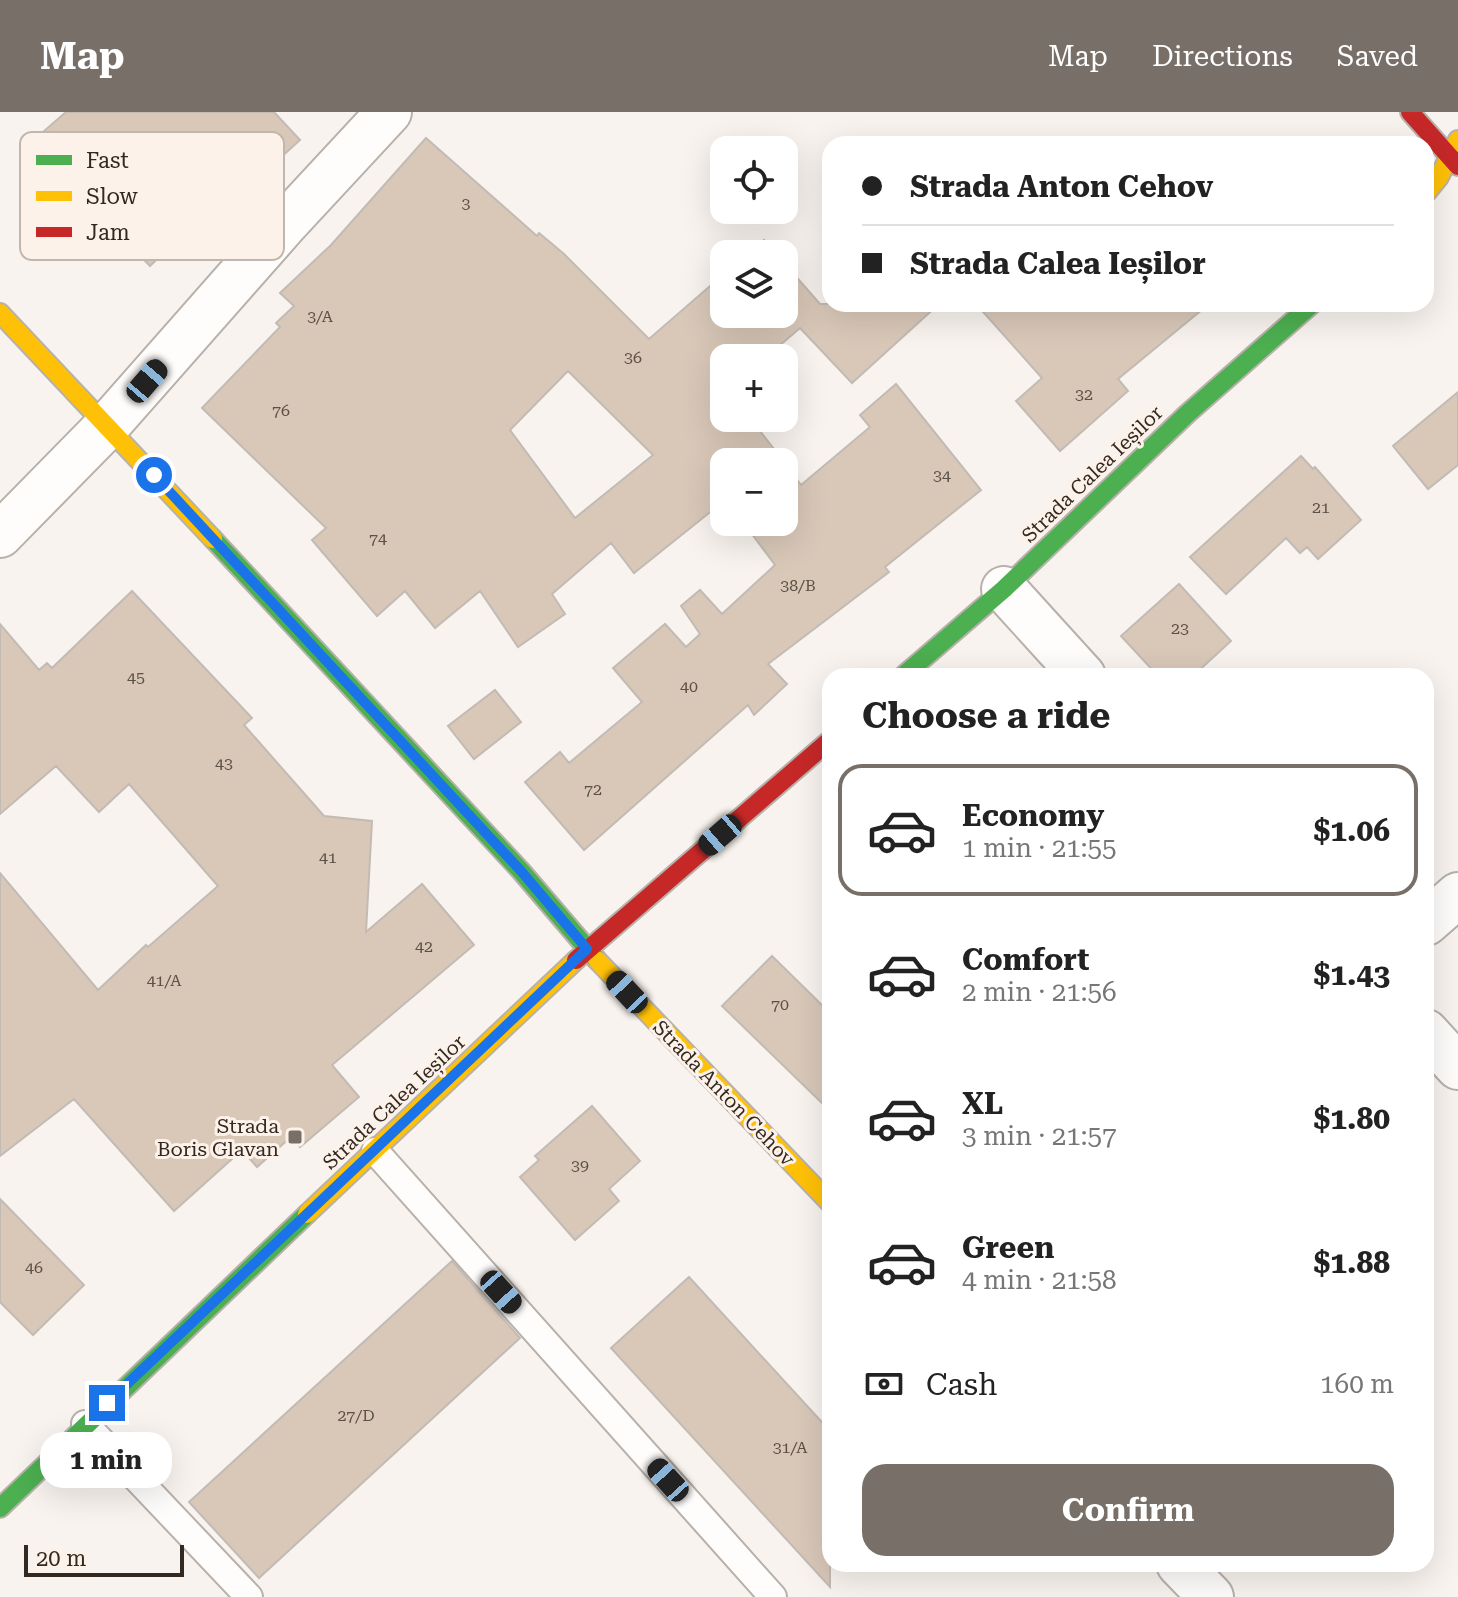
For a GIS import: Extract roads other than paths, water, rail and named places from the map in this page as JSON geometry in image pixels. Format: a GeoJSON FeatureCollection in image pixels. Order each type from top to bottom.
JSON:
{"type":"FeatureCollection","features":[{"type":"Feature","properties":{"kind":"street"},"geometry":{"type":"LineString","coordinates":[[284,225],[389,112]]}},
{"type":"Feature","properties":{"kind":"street"},"geometry":{"type":"LineString","coordinates":[[1410,112],[1455,155],[1434,183]]}},
{"type":"Feature","properties":{"kind":"street"},"geometry":{"type":"LineString","coordinates":[[0,535],[107,426],[253,260]]}},
{"type":"Feature","properties":{"kind":"street","name":"Strada Calea Ieșilor"},"geometry":{"type":"LineString","coordinates":[[912,668],[1004,589],[1187,414],[1303,312]]}},
{"type":"Feature","properties":{"kind":"street","name":"Strada Anton Cehov"},"geometry":{"type":"LineString","coordinates":[[0,313],[510,859],[587,949],[822,1195]]}},
{"type":"Feature","properties":{"kind":"street"},"geometry":{"type":"LineString","coordinates":[[1004,589],[1076,668]]}},
{"type":"Feature","properties":{"kind":"street","name":"Strada Calea Ieșilor"},"geometry":{"type":"LineString","coordinates":[[0,1508],[587,949],[822,747]]}},
{"type":"Feature","properties":{"kind":"street"},"geometry":{"type":"LineString","coordinates":[[1434,916],[1458,895]]}},
{"type":"Feature","properties":{"kind":"street"},"geometry":{"type":"LineString","coordinates":[[1434,1041],[1458,1067]]}},
{"type":"Feature","properties":{"kind":"street"},"geometry":{"type":"LineString","coordinates":[[1187,1572],[1211,1597]]}},
{"type":"Feature","properties":{"kind":"lane"},"geometry":{"type":"LineString","coordinates":[[375,1151],[773,1597]]}},
{"type":"Feature","properties":{"kind":"lane"},"geometry":{"type":"LineString","coordinates":[[85,1424],[249,1597]]}},
{"type":"Feature","properties":{"kind":"place","name":"Strada Boris Glavan"},"geometry":{"type":"Point","coordinates":[295,1137]}}]}
